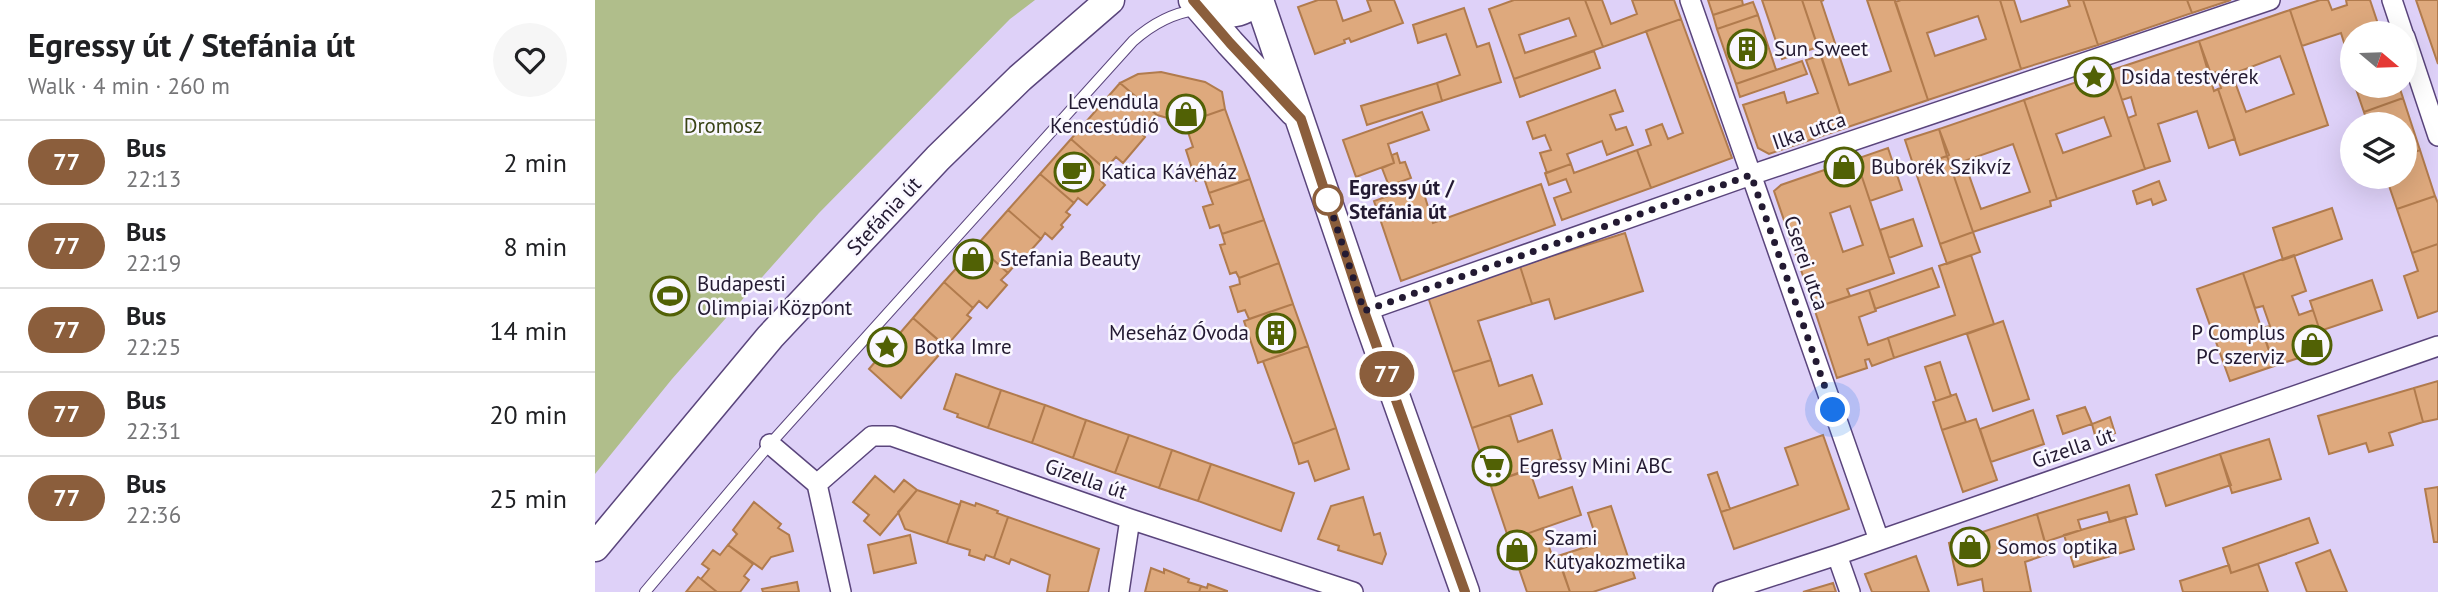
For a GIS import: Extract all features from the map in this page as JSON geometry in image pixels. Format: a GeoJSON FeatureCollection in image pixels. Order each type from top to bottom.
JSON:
{"type":"FeatureCollection","features":[{"type":"Feature","properties":{"kind":"street","name":"Stefánia út"},"geometry":{"type":"LineString","coordinates":[[595,547],[770,337],[920,177],[1020,78],[1110,0]]}},
{"type":"Feature","properties":{"kind":"street"},"geometry":{"type":"LineString","coordinates":[[1197,5],[1232,13],[1246,9],[1257,0],[1301,119],[1364,311],[1465,592]]}},
{"type":"Feature","properties":{"kind":"street","name":"Cserei utca"},"geometry":{"type":"LineString","coordinates":[[1690,0],[1878,540]]}},
{"type":"Feature","properties":{"kind":"street","name":"Ilka utca"},"geometry":{"type":"LineString","coordinates":[[1364,311],[1751,175],[2270,0]]}},
{"type":"Feature","properties":{"kind":"street"},"geometry":{"type":"LineString","coordinates":[[2392,0],[2399,21]]}},
{"type":"Feature","properties":{"kind":"street"},"geometry":{"type":"LineString","coordinates":[[1197,5],[1301,119]]}},
{"type":"Feature","properties":{"kind":"street"},"geometry":{"type":"LineString","coordinates":[[2417,74],[2438,136]]}},
{"type":"Feature","properties":{"kind":"street","name":"Gizella út"},"geometry":{"type":"LineString","coordinates":[[1723,592],[1837,555],[2438,345]]}},
{"type":"Feature","properties":{"kind":"street","name":"Gizella út"},"geometry":{"type":"LineString","coordinates":[[817,484],[872,436],[892,436],[1130,519],[1353,592]]}},
{"type":"Feature","properties":{"kind":"street"},"geometry":{"type":"LineString","coordinates":[[770,444],[817,484],[841,592]]}},
{"type":"Feature","properties":{"kind":"street"},"geometry":{"type":"LineString","coordinates":[[1119,592],[1130,519]]}},
{"type":"Feature","properties":{"kind":"street"},"geometry":{"type":"LineString","coordinates":[[1837,555],[1850,592]]}},
{"type":"Feature","properties":{"kind":"lane"},"geometry":{"type":"LineString","coordinates":[[645,592],[770,444],[1133,41],[1143,32],[1197,5]]}},
{"type":"Feature","properties":{"kind":"green space","name":"Dromosz"},"geometry":{"type":"Polygon","coordinates":[[[595,0],[1035,0],[1010,19],[819,213],[672,379],[595,474],[595,0]]]}},
{"type":"Feature","properties":{"kind":"building"},"geometry":{"type":"Polygon","coordinates":[[[1318,0],[1336,0],[1343,21],[1371,11],[1367,0],[1394,0],[1403,23],[1351,42],[1349,38],[1344,40],[1345,43],[1315,54],[1298,7],[1318,0]]]}},
{"type":"Feature","properties":{"kind":"building"},"geometry":{"type":"Polygon","coordinates":[[[1514,0],[1585,0],[1603,47],[1514,79],[1489,9],[1514,0]],[[1569,18],[1519,35],[1525,53],[1576,36],[1569,18]]]}},
{"type":"Feature","properties":{"kind":"building"},"geometry":{"type":"Polygon","coordinates":[[[1585,0],[1602,0],[1611,24],[1637,14],[1632,0],[1674,0],[1681,19],[1603,47],[1585,0]]]}},
{"type":"Feature","properties":{"kind":"building"},"geometry":{"type":"Polygon","coordinates":[[[1708,0],[1742,0],[1743,5],[1713,15],[1708,0]]]}},
{"type":"Feature","properties":{"kind":"building","name":"Sun Sweet"},"geometry":{"type":"Polygon","coordinates":[[[1762,0],[1802,0],[1818,47],[1782,59],[1762,0]]]}},
{"type":"Feature","properties":{"kind":"building"},"geometry":{"type":"Polygon","coordinates":[[[1802,0],[1824,0],[1821,1],[1849,85],[1891,71],[1867,0],[1895,0],[1928,100],[1845,128],[1802,0]]]}},
{"type":"Feature","properties":{"kind":"building"},"geometry":{"type":"Polygon","coordinates":[[[2000,0],[2021,69],[1928,100],[1895,2],[2000,0]],[[1978,16],[1927,33],[1935,56],[1986,39],[1978,16]]]}},
{"type":"Feature","properties":{"kind":"building"},"geometry":{"type":"Polygon","coordinates":[[[2000,0],[2014,0],[2021,22],[2070,6],[2068,0],[2083,0],[2098,45],[2021,69],[2000,0]]]}},
{"type":"Feature","properties":{"kind":"building"},"geometry":{"type":"Polygon","coordinates":[[[2083,0],[2187,0],[2192,13],[2098,45],[2083,0]]]}},
{"type":"Feature","properties":{"kind":"building"},"geometry":{"type":"Polygon","coordinates":[[[2187,0],[2231,0],[2192,13],[2187,0]]]}},
{"type":"Feature","properties":{"kind":"building"},"geometry":{"type":"Polygon","coordinates":[[[2320,0],[2328,0],[2332,10],[2347,5],[2346,0],[2370,0],[2377,21],[2340,21],[2340,33],[2302,46],[2290,10],[2320,0]]]}},
{"type":"Feature","properties":{"kind":"building"},"geometry":{"type":"Polygon","coordinates":[[[2416,0],[2438,0],[2438,64],[2416,0]]]}},
{"type":"Feature","properties":{"kind":"building"},"geometry":{"type":"Polygon","coordinates":[[[1753,2],[1758,15],[1717,29],[1713,15],[1753,2]]]}},
{"type":"Feature","properties":{"kind":"building"},"geometry":{"type":"Polygon","coordinates":[[[1464,8],[1477,47],[1489,43],[1501,82],[1442,101],[1437,83],[1460,75],[1446,34],[1418,43],[1413,25],[1464,8]]]}},
{"type":"Feature","properties":{"kind":"building"},"geometry":{"type":"Polygon","coordinates":[[[2290,10],[2328,125],[2240,155],[2218,89],[2221,88],[2216,72],[2211,74],[2199,41],[2290,10]],[[2280,56],[2232,74],[2246,112],[2294,94],[2280,56]]]}},
{"type":"Feature","properties":{"kind":"building","name":"Sun Sweet"},"geometry":{"type":"Polygon","coordinates":[[[1758,15],[1776,70],[1736,84],[1717,29],[1758,15]]]}},
{"type":"Feature","properties":{"kind":"building"},"geometry":{"type":"Polygon","coordinates":[[[1681,19],[1732,158],[1651,188],[1637,150],[1651,145],[1646,130],[1662,124],[1668,139],[1683,133],[1646,31],[1681,19]]]}},
{"type":"Feature","properties":{"kind":"building"},"geometry":{"type":"Polygon","coordinates":[[[2199,41],[2214,91],[2218,89],[2235,139],[2209,148],[2197,111],[2158,124],[2170,161],[2145,169],[2128,118],[2136,115],[2131,97],[2122,100],[2112,70],[2199,41]]]}},
{"type":"Feature","properties":{"kind":"building"},"geometry":{"type":"Polygon","coordinates":[[[1594,51],[1600,68],[1520,97],[1514,79],[1594,51]]]}},
{"type":"Feature","properties":{"kind":"building"},"geometry":{"type":"Polygon","coordinates":[[[1821,55],[1845,128],[1769,154],[1758,148],[1743,105],[1784,92],[1787,103],[1818,93],[1806,60],[1821,55]]]}},
{"type":"Feature","properties":{"kind":"building"},"geometry":{"type":"Polygon","coordinates":[[[1802,61],[1807,74],[1740,97],[1736,84],[1802,61]]]}},
{"type":"Feature","properties":{"kind":"building"},"geometry":{"type":"Polygon","coordinates":[[[2112,70],[2145,169],[2057,199],[2024,100],[2112,70]],[[2104,117],[2056,134],[2063,153],[2111,136],[2104,117]]]}},
{"type":"Feature","properties":{"kind":"building"},"geometry":{"type":"Polygon","coordinates":[[[1161,72],[1205,82],[1222,92],[1225,109],[1185,123],[1157,115],[1120,83],[1138,74],[1161,72]]]}},
{"type":"Feature","properties":{"kind":"building"},"geometry":{"type":"Polygon","coordinates":[[[1120,83],[1157,115],[1141,133],[1145,137],[1123,163],[1116,157],[1105,169],[1071,139],[1120,83]]]}},
{"type":"Feature","properties":{"kind":"building"},"geometry":{"type":"Polygon","coordinates":[[[1437,83],[1442,101],[1367,125],[1361,106],[1437,83]]]}},
{"type":"Feature","properties":{"kind":"building"},"geometry":{"type":"Polygon","coordinates":[[[1615,90],[1623,111],[1610,115],[1616,130],[1626,127],[1633,145],[1607,155],[1602,141],[1567,154],[1571,164],[1547,173],[1540,153],[1551,150],[1545,135],[1533,139],[1527,122],[1615,90]]]}},
{"type":"Feature","properties":{"kind":"building"},"geometry":{"type":"Polygon","coordinates":[[[2359,98],[2403,98],[2364,112],[2359,98]]]}},
{"type":"Feature","properties":{"kind":"building"},"geometry":{"type":"Polygon","coordinates":[[[2403,98],[2408,112],[2364,112],[2403,98]]]}},
{"type":"Feature","properties":{"kind":"building"},"geometry":{"type":"Polygon","coordinates":[[[2024,100],[2057,199],[2050,201],[2051,206],[1973,232],[1939,129],[2024,100]],[[2013,144],[1964,161],[1981,209],[2030,192],[2013,144]]]}},
{"type":"Feature","properties":{"kind":"building"},"geometry":{"type":"Polygon","coordinates":[[[1225,109],[1250,179],[1209,193],[1204,178],[1196,181],[1186,150],[1193,147],[1185,123],[1225,109]]]}},
{"type":"Feature","properties":{"kind":"building"},"geometry":{"type":"Polygon","coordinates":[[[1422,112],[1429,130],[1388,144],[1394,163],[1356,177],[1343,140],[1422,112]]]}},
{"type":"Feature","properties":{"kind":"building"},"geometry":{"type":"Polygon","coordinates":[[[1939,129],[1947,156],[1914,167],[1905,140],[1939,129]]]}},
{"type":"Feature","properties":{"kind":"building","name":"Katica Kávéház"},"geometry":{"type":"Polygon","coordinates":[[[1071,139],[1107,171],[1100,180],[1105,185],[1087,205],[1078,198],[1074,203],[1040,174],[1071,139]]]}},
{"type":"Feature","properties":{"kind":"building"},"geometry":{"type":"Polygon","coordinates":[[[1888,148],[1902,190],[1870,201],[1856,159],[1888,148]]]}},
{"type":"Feature","properties":{"kind":"building"},"geometry":{"type":"Polygon","coordinates":[[[1637,150],[1651,188],[1562,220],[1554,198],[1571,192],[1566,179],[1549,185],[1545,173],[1571,164],[1574,173],[1637,150]]]}},
{"type":"Feature","properties":{"kind":"building"},"geometry":{"type":"Polygon","coordinates":[[[2420,150],[2435,196],[2397,209],[2390,189],[2417,189],[2417,151],[2420,150]]]}},
{"type":"Feature","properties":{"kind":"building"},"geometry":{"type":"Polygon","coordinates":[[[1397,153],[1400,163],[1405,162],[1411,178],[1389,186],[1382,168],[1394,163],[1392,155],[1397,153]]]}},
{"type":"Feature","properties":{"kind":"building"},"geometry":{"type":"Polygon","coordinates":[[[1947,156],[1973,232],[1940,244],[1914,167],[1947,156]]]}},
{"type":"Feature","properties":{"kind":"building"},"geometry":{"type":"Polygon","coordinates":[[[1856,159],[1894,273],[1847,289],[1850,296],[1814,308],[1774,191],[1781,185],[1856,159]],[[1850,206],[1830,213],[1843,252],[1863,245],[1850,206]]]}},
{"type":"Feature","properties":{"kind":"building"},"geometry":{"type":"Polygon","coordinates":[[[1040,174],[1074,203],[1066,212],[1070,215],[1061,225],[1063,227],[1052,239],[1045,233],[1041,239],[1008,210],[1040,174]]]}},
{"type":"Feature","properties":{"kind":"building"},"geometry":{"type":"Polygon","coordinates":[[[1250,179],[1264,220],[1222,234],[1219,225],[1210,228],[1203,207],[1213,204],[1209,193],[1250,179]]]}},
{"type":"Feature","properties":{"kind":"building"},"geometry":{"type":"Polygon","coordinates":[[[2159,181],[2166,200],[2153,205],[2151,199],[2137,204],[2133,191],[2159,181]]]}},
{"type":"Feature","properties":{"kind":"building"},"geometry":{"type":"Polygon","coordinates":[[[1421,184],[1433,223],[1541,184],[1555,225],[1401,281],[1374,201],[1421,184]]]}},
{"type":"Feature","properties":{"kind":"building"},"geometry":{"type":"Polygon","coordinates":[[[2435,196],[2438,203],[2438,244],[2412,253],[2397,209],[2435,196]]]}},
{"type":"Feature","properties":{"kind":"building"},"geometry":{"type":"Polygon","coordinates":[[[2332,208],[2342,239],[2283,260],[2273,228],[2332,208]]]}},
{"type":"Feature","properties":{"kind":"building"},"geometry":{"type":"Polygon","coordinates":[[[1008,210],[1041,239],[1025,262],[1021,258],[1008,273],[977,245],[1008,210]]]}},
{"type":"Feature","properties":{"kind":"building"},"geometry":{"type":"Polygon","coordinates":[[[1913,219],[1922,246],[1889,258],[1880,230],[1913,219]]]}},
{"type":"Feature","properties":{"kind":"building"},"geometry":{"type":"Polygon","coordinates":[[[1264,220],[1279,263],[1239,278],[1236,272],[1230,274],[1220,245],[1225,244],[1222,234],[1264,220]]]}},
{"type":"Feature","properties":{"kind":"building"},"geometry":{"type":"Polygon","coordinates":[[[1973,232],[1980,252],[1947,264],[1940,244],[1973,232]]]}},
{"type":"Feature","properties":{"kind":"building"},"geometry":{"type":"Polygon","coordinates":[[[1625,233],[1643,291],[1555,319],[1549,299],[1532,304],[1520,266],[1625,233]]]}},
{"type":"Feature","properties":{"kind":"building"},"geometry":{"type":"Polygon","coordinates":[[[2438,244],[2438,311],[2418,318],[2404,276],[2418,271],[2412,253],[2438,244]]]}},
{"type":"Feature","properties":{"kind":"building"},"geometry":{"type":"Polygon","coordinates":[[[977,245],[1008,273],[1001,280],[1007,285],[987,308],[979,301],[973,308],[944,282],[977,245]]]}},
{"type":"Feature","properties":{"kind":"building"},"geometry":{"type":"Polygon","coordinates":[[[1971,255],[1994,324],[1894,358],[1888,338],[1955,315],[1939,266],[1971,255]]]}},
{"type":"Feature","properties":{"kind":"building"},"geometry":{"type":"Polygon","coordinates":[[[2294,255],[2306,291],[2292,296],[2299,315],[2313,310],[2326,349],[2274,366],[2262,328],[2270,326],[2263,306],[2255,308],[2243,273],[2294,255]]]}},
{"type":"Feature","properties":{"kind":"building"},"geometry":{"type":"Polygon","coordinates":[[[1279,263],[1293,304],[1249,319],[1245,310],[1238,312],[1230,287],[1240,284],[1239,278],[1279,263]]]}},
{"type":"Feature","properties":{"kind":"building"},"geometry":{"type":"Polygon","coordinates":[[[1520,266],[1532,304],[1478,321],[1491,360],[1453,372],[1428,297],[1520,266]]]}},
{"type":"Feature","properties":{"kind":"building"},"geometry":{"type":"Polygon","coordinates":[[[1932,268],[1939,287],[1875,309],[1869,290],[1932,268]]]}},
{"type":"Feature","properties":{"kind":"building"},"geometry":{"type":"Polygon","coordinates":[[[2243,273],[2274,366],[2230,381],[2197,289],[2243,273]]]}},
{"type":"Feature","properties":{"kind":"building"},"geometry":{"type":"Polygon","coordinates":[[[2372,280],[2382,310],[2320,331],[2310,301],[2372,280]]]}},
{"type":"Feature","properties":{"kind":"building"},"geometry":{"type":"Polygon","coordinates":[[[944,282],[973,308],[967,315],[971,318],[950,342],[946,339],[942,343],[913,318],[944,282]]]}},
{"type":"Feature","properties":{"kind":"building"},"geometry":{"type":"Polygon","coordinates":[[[1869,290],[1876,311],[1859,317],[1868,345],[1888,338],[1894,358],[1872,366],[1869,359],[1865,360],[1867,368],[1837,378],[1814,308],[1869,290]]]}},
{"type":"Feature","properties":{"kind":"building","name":"Meseház Óvoda"},"geometry":{"type":"Polygon","coordinates":[[[1293,304],[1308,346],[1258,363],[1244,321],[1293,304]]]}},
{"type":"Feature","properties":{"kind":"building"},"geometry":{"type":"Polygon","coordinates":[[[913,318],[946,347],[901,398],[869,369],[913,318]]]}},
{"type":"Feature","properties":{"kind":"building"},"geometry":{"type":"Polygon","coordinates":[[[2003,321],[2029,399],[1993,411],[1967,334],[2003,321]]]}},
{"type":"Feature","properties":{"kind":"building"},"geometry":{"type":"Polygon","coordinates":[[[1308,346],[1336,428],[1293,444],[1263,361],[1308,346]]]}},
{"type":"Feature","properties":{"kind":"building"},"geometry":{"type":"Polygon","coordinates":[[[1491,360],[1499,386],[1532,375],[1542,404],[1472,428],[1453,372],[1491,360]]]}},
{"type":"Feature","properties":{"kind":"building"},"geometry":{"type":"Polygon","coordinates":[[[1940,362],[1951,396],[1936,401],[1925,367],[1940,362]]]}},
{"type":"Feature","properties":{"kind":"building"},"geometry":{"type":"Polygon","coordinates":[[[956,374],[1001,390],[988,428],[957,417],[958,414],[944,409],[956,374]]]}},
{"type":"Feature","properties":{"kind":"building"},"geometry":{"type":"Polygon","coordinates":[[[2438,381],[2438,419],[2423,422],[2414,388],[2438,381]]]}},
{"type":"Feature","properties":{"kind":"building"},"geometry":{"type":"Polygon","coordinates":[[[2414,388],[2423,422],[2389,433],[2393,445],[2369,452],[2366,443],[2329,454],[2318,416],[2414,388]]]}},
{"type":"Feature","properties":{"kind":"building"},"geometry":{"type":"Polygon","coordinates":[[[1001,390],[1045,405],[1032,443],[988,428],[1001,390]]]}},
{"type":"Feature","properties":{"kind":"building"},"geometry":{"type":"Polygon","coordinates":[[[1956,394],[1966,422],[1942,430],[1933,402],[1956,394]]]}},
{"type":"Feature","properties":{"kind":"building"},"geometry":{"type":"Polygon","coordinates":[[[1045,405],[1086,420],[1073,458],[1032,443],[1045,405]]]}},
{"type":"Feature","properties":{"kind":"building"},"geometry":{"type":"Polygon","coordinates":[[[2085,407],[2092,424],[2063,434],[2057,416],[2085,407]]]}},
{"type":"Feature","properties":{"kind":"building"},"geometry":{"type":"Polygon","coordinates":[[[2033,410],[2044,444],[1991,462],[1980,429],[2033,410]]]}},
{"type":"Feature","properties":{"kind":"building"},"geometry":{"type":"Polygon","coordinates":[[[1510,415],[1518,442],[1552,430],[1561,459],[1490,483],[1472,428],[1510,415]]]}},
{"type":"Feature","properties":{"kind":"building"},"geometry":{"type":"Polygon","coordinates":[[[2110,417],[2115,433],[2096,439],[2092,424],[2110,417]]]}},
{"type":"Feature","properties":{"kind":"building"},"geometry":{"type":"Polygon","coordinates":[[[1976,419],[1997,480],[1963,492],[1942,430],[1976,419]]]}},
{"type":"Feature","properties":{"kind":"building"},"geometry":{"type":"Polygon","coordinates":[[[1086,420],[1129,435],[1115,473],[1073,458],[1086,420]]]}},
{"type":"Feature","properties":{"kind":"building"},"geometry":{"type":"Polygon","coordinates":[[[1336,428],[1349,469],[1315,481],[1308,461],[1299,464],[1293,444],[1336,428]]]}},
{"type":"Feature","properties":{"kind":"building"},"geometry":{"type":"Polygon","coordinates":[[[1129,435],[1172,450],[1159,488],[1115,473],[1129,435]]]}},
{"type":"Feature","properties":{"kind":"building"},"geometry":{"type":"Polygon","coordinates":[[[1823,435],[1849,509],[1734,549],[1721,512],[1798,485],[1785,448],[1823,435]]]}},
{"type":"Feature","properties":{"kind":"building"},"geometry":{"type":"Polygon","coordinates":[[[2269,439],[2281,479],[2232,493],[2220,454],[2269,439]]]}},
{"type":"Feature","properties":{"kind":"building"},"geometry":{"type":"Polygon","coordinates":[[[1172,450],[1211,464],[1198,501],[1159,488],[1172,450]]]}},
{"type":"Feature","properties":{"kind":"building"},"geometry":{"type":"Polygon","coordinates":[[[2220,454],[2231,485],[2166,506],[2156,475],[2220,454]]]}},
{"type":"Feature","properties":{"kind":"building"},"geometry":{"type":"Polygon","coordinates":[[[1211,464],[1294,493],[1281,531],[1198,501],[1211,464]]]}},
{"type":"Feature","properties":{"kind":"building"},"geometry":{"type":"Polygon","coordinates":[[[1529,469],[1539,498],[1572,487],[1581,515],[1509,540],[1490,483],[1529,469]]]}},
{"type":"Feature","properties":{"kind":"building"},"geometry":{"type":"Polygon","coordinates":[[[1717,472],[1730,509],[1721,512],[1708,475],[1717,472]]]}},
{"type":"Feature","properties":{"kind":"building"},"geometry":{"type":"Polygon","coordinates":[[[875,476],[894,492],[904,480],[917,490],[880,535],[864,521],[869,515],[853,502],[875,476]]]}},
{"type":"Feature","properties":{"kind":"building"},"geometry":{"type":"Polygon","coordinates":[[[2129,485],[2137,514],[2110,522],[2107,512],[2078,520],[2081,530],[2045,542],[2037,514],[2129,485]]]}},
{"type":"Feature","properties":{"kind":"building"},"geometry":{"type":"Polygon","coordinates":[[[2438,487],[2438,542],[2434,542],[2425,489],[2438,487]]]}},
{"type":"Feature","properties":{"kind":"building"},"geometry":{"type":"Polygon","coordinates":[[[917,490],[960,505],[947,543],[905,529],[898,512],[917,490]]]}},
{"type":"Feature","properties":{"kind":"building"},"geometry":{"type":"Polygon","coordinates":[[[1363,497],[1374,535],[1380,533],[1386,554],[1382,564],[1338,550],[1339,546],[1318,539],[1331,506],[1363,497]]]}},
{"type":"Feature","properties":{"kind":"building"},"geometry":{"type":"Polygon","coordinates":[[[961,501],[975,506],[976,503],[1008,517],[994,558],[986,555],[984,560],[969,555],[970,550],[947,543],[961,501]]]}},
{"type":"Feature","properties":{"kind":"building"},"geometry":{"type":"Polygon","coordinates":[[[754,502],[781,524],[778,528],[789,535],[793,551],[771,557],[762,569],[728,545],[737,534],[733,530],[754,502]]]}},
{"type":"Feature","properties":{"kind":"building"},"geometry":{"type":"Polygon","coordinates":[[[1611,506],[1635,578],[1593,592],[1570,592],[1558,556],[1598,543],[1588,513],[1611,506]]]}},
{"type":"Feature","properties":{"kind":"building"},"geometry":{"type":"Polygon","coordinates":[[[2037,514],[2048,554],[2025,562],[2031,592],[1984,592],[1982,579],[1958,585],[1949,543],[2037,514]]]}},
{"type":"Feature","properties":{"kind":"building"},"geometry":{"type":"Polygon","coordinates":[[[1008,517],[1099,549],[1088,592],[1047,592],[1050,575],[1011,559],[1009,564],[994,558],[1008,517]]]}},
{"type":"Feature","properties":{"kind":"building"},"geometry":{"type":"Polygon","coordinates":[[[2125,517],[2134,549],[2074,567],[2064,535],[2125,517]]]}},
{"type":"Feature","properties":{"kind":"building"},"geometry":{"type":"Polygon","coordinates":[[[2309,518],[2318,543],[2231,573],[2223,548],[2309,518]]]}},
{"type":"Feature","properties":{"kind":"building"},"geometry":{"type":"Polygon","coordinates":[[[1543,528],[1555,565],[1560,564],[1570,592],[1527,592],[1509,540],[1543,528]]]}},
{"type":"Feature","properties":{"kind":"building"},"geometry":{"type":"Polygon","coordinates":[[[910,535],[916,563],[874,573],[868,545],[910,535]]]}},
{"type":"Feature","properties":{"kind":"building"},"geometry":{"type":"Polygon","coordinates":[[[728,545],[753,564],[744,576],[749,580],[740,592],[717,592],[701,579],[709,569],[702,564],[713,550],[720,555],[728,545]]]}},
{"type":"Feature","properties":{"kind":"building"},"geometry":{"type":"Polygon","coordinates":[[[2330,550],[2347,592],[2307,592],[2296,563],[2330,550]]]}},
{"type":"Feature","properties":{"kind":"building"},"geometry":{"type":"Polygon","coordinates":[[[1916,556],[1929,592],[1872,592],[1865,574],[1916,556]]]}},
{"type":"Feature","properties":{"kind":"building"},"geometry":{"type":"Polygon","coordinates":[[[2258,564],[2268,592],[2183,592],[2180,581],[2229,565],[2231,573],[2258,564]]]}},
{"type":"Feature","properties":{"kind":"building"},"geometry":{"type":"Polygon","coordinates":[[[1151,568],[1164,573],[1164,569],[1189,579],[1188,582],[1201,586],[1199,592],[1145,592],[1151,568]]]}},
{"type":"Feature","properties":{"kind":"building"},"geometry":{"type":"Polygon","coordinates":[[[698,577],[701,579],[717,592],[686,592],[698,577]]]}},
{"type":"Feature","properties":{"kind":"building"},"geometry":{"type":"Polygon","coordinates":[[[797,582],[799,592],[763,592],[762,589],[797,582]]]}},
{"type":"Feature","properties":{"kind":"building"},"geometry":{"type":"Polygon","coordinates":[[[1833,583],[1836,592],[1803,592],[1833,583]]]}},
{"type":"Feature","properties":{"kind":"building"},"geometry":{"type":"Polygon","coordinates":[[[1208,584],[1227,592],[1199,592],[1201,586],[1207,588],[1208,584]]]}},
{"type":"Feature","properties":{"kind":"bus line","name":"77"},"geometry":{"type":"LineString","coordinates":[[1193,0],[1301,119],[1364,311],[1465,592]]}},
{"type":"Feature","properties":{"kind":"place","name":"Sun Sweet"},"geometry":{"type":"Point","coordinates":[1747,49]}},
{"type":"Feature","properties":{"kind":"place","name":"Dsida testvérek"},"geometry":{"type":"Point","coordinates":[2094,77]}},
{"type":"Feature","properties":{"kind":"place","name":"Levendula Kencestúdió"},"geometry":{"type":"Point","coordinates":[1186,114]}},
{"type":"Feature","properties":{"kind":"place","name":"Buborék Szikvíz"},"geometry":{"type":"Point","coordinates":[1844,167]}},
{"type":"Feature","properties":{"kind":"place","name":"Katica Kávéház"},"geometry":{"type":"Point","coordinates":[1074,172]}},
{"type":"Feature","properties":{"kind":"place","name":"Egressy út / Stefánia út"},"geometry":{"type":"Point","coordinates":[1328,200]}},
{"type":"Feature","properties":{"kind":"place","name":"Stefania Beauty"},"geometry":{"type":"Point","coordinates":[973,259]}},
{"type":"Feature","properties":{"kind":"place","name":"Budapesti Olimpiai Központ"},"geometry":{"type":"Point","coordinates":[670,296]}},
{"type":"Feature","properties":{"kind":"place","name":"Meseház Óvoda"},"geometry":{"type":"Point","coordinates":[1276,333]}},
{"type":"Feature","properties":{"kind":"place","name":"P Complus PC szerviz"},"geometry":{"type":"Point","coordinates":[2312,345]}},
{"type":"Feature","properties":{"kind":"place","name":"Botka Imre"},"geometry":{"type":"Point","coordinates":[887,347]}},
{"type":"Feature","properties":{"kind":"place","name":"Egressy Mini ABC"},"geometry":{"type":"Point","coordinates":[1492,466]}},
{"type":"Feature","properties":{"kind":"place","name":"Somos optika"},"geometry":{"type":"Point","coordinates":[1970,547]}},
{"type":"Feature","properties":{"kind":"place","name":"Szami Kutyakozmetika"},"geometry":{"type":"Point","coordinates":[1517,550]}},
{"type":"Feature","properties":{"kind":"route"},"geometry":{"type":"LineString","coordinates":[[1328,200],[1325,191],[1364,311],[1751,175],[1833,410]]}}]}
